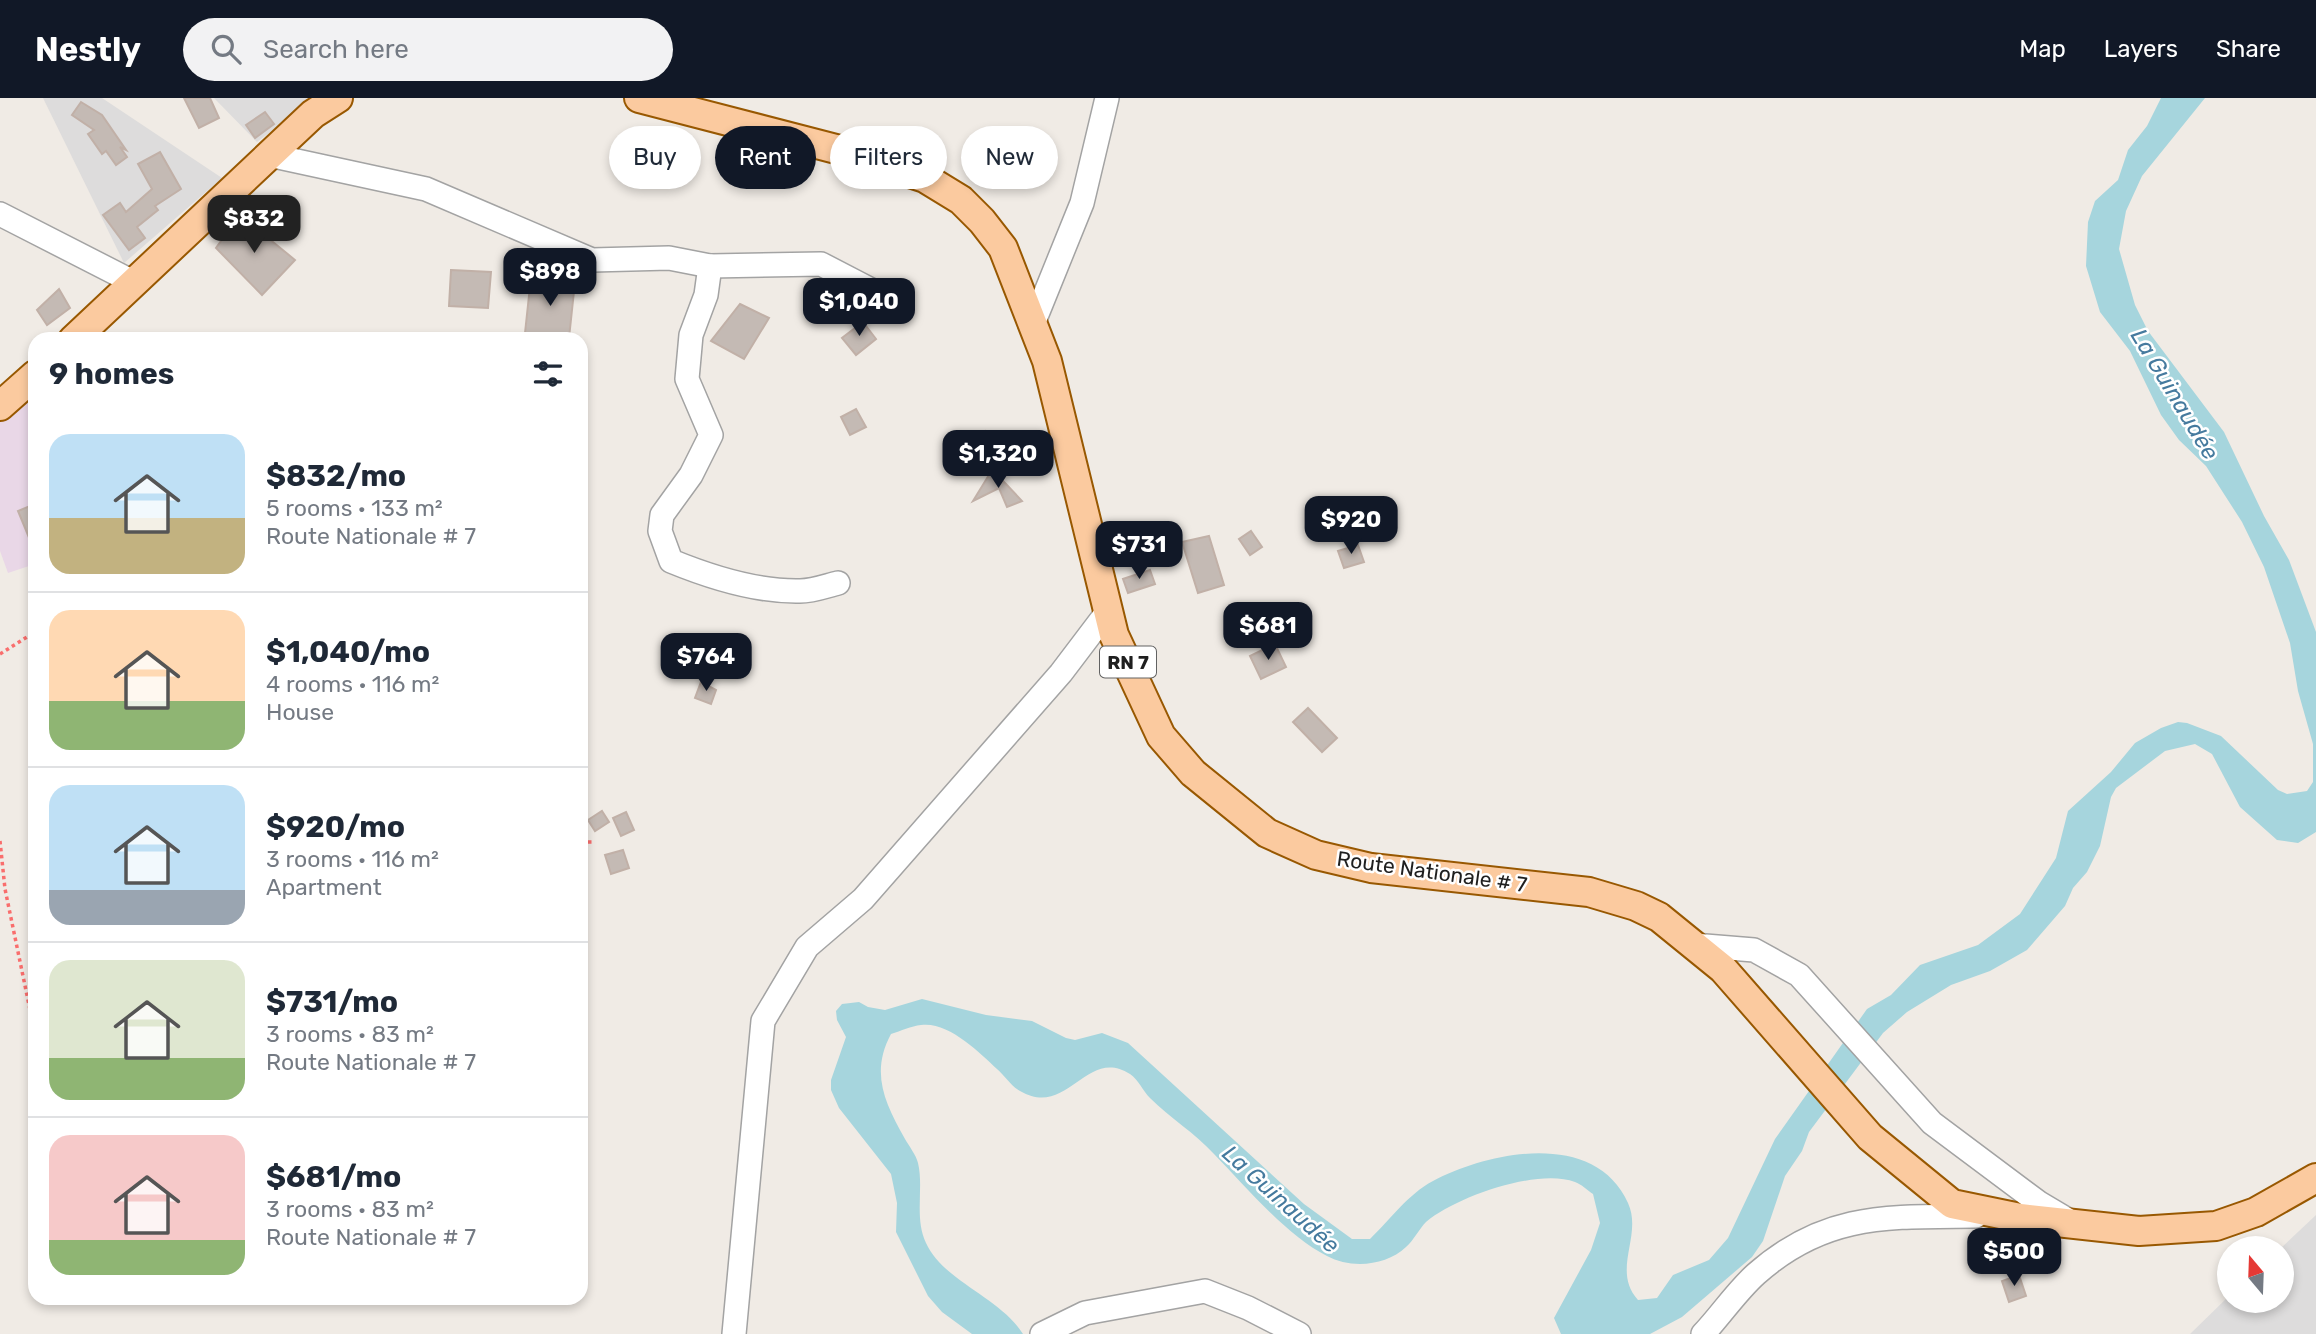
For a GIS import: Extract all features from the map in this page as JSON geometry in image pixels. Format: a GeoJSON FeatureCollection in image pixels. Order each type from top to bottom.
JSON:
{"type":"FeatureCollection","features":[{"type":"Feature","properties":{"kind":"main road"},"geometry":{"type":"LineString","coordinates":[[82,332],[313,114],[338,98]]}},
{"type":"Feature","properties":{"kind":"main road","name":"Route Nationale # 7"},"geometry":{"type":"LineString","coordinates":[[639,98],[836,149],[925,178],[961,200],[1003,248],[1047,361],[1115,635],[1161,736],[1192,774],[1267,833],[1316,855],[1371,868],[1589,892],[1636,906],[1659,917],[1723,970],[1870,1137],[1952,1204],[2008,1216],[2139,1231],[2216,1226],[2256,1212],[2316,1178]]}},
{"type":"Feature","properties":{"kind":"main road"},"geometry":{"type":"LineString","coordinates":[[0,406],[28,381]]}},
{"type":"Feature","properties":{"kind":"street"},"geometry":{"type":"LineString","coordinates":[[1033,324],[1082,203],[1107,98]]}},
{"type":"Feature","properties":{"kind":"street"},"geometry":{"type":"LineString","coordinates":[[269,155],[426,189],[592,260],[669,258],[710,266],[821,264],[873,291]]}},
{"type":"Feature","properties":{"kind":"street"},"geometry":{"type":"LineString","coordinates":[[0,214],[133,282]]}},
{"type":"Feature","properties":{"kind":"street"},"geometry":{"type":"LineString","coordinates":[[710,266],[706,295],[691,335],[687,379],[710,435],[691,475],[662,516],[660,530],[671,561],[704,575],[776,589],[802,592],[838,583]]}},
{"type":"Feature","properties":{"kind":"street"},"geometry":{"type":"LineString","coordinates":[[734,1334],[763,1021],[807,947],[863,899],[1061,673],[1108,611]]}},
{"type":"Feature","properties":{"kind":"street"},"geometry":{"type":"LineString","coordinates":[[1693,945],[1754,950],[1778,960],[1799,975],[1836,1012],[1932,1122],[2039,1203],[2076,1225]]}},
{"type":"Feature","properties":{"kind":"street"},"geometry":{"type":"LineString","coordinates":[[1703,1334],[1756,1274],[1817,1232],[1879,1217],[2008,1216]]}},
{"type":"Feature","properties":{"kind":"street"},"geometry":{"type":"LineString","coordinates":[[1042,1334],[1084,1313],[1205,1292],[1248,1308],[1299,1334]]}},
{"type":"Feature","properties":{"kind":"path"},"geometry":{"type":"LineString","coordinates":[[0,654],[28,636]]}},
{"type":"Feature","properties":{"kind":"path"},"geometry":{"type":"LineString","coordinates":[[0,841],[5,889],[28,1000]]}},
{"type":"Feature","properties":{"kind":"path"},"geometry":{"type":"LineString","coordinates":[[588,842],[593,842]]}},
{"type":"Feature","properties":{"kind":"shaded area"},"geometry":{"type":"Polygon","coordinates":[[[43,98],[102,98],[222,178],[124,263],[43,98]]]}},
{"type":"Feature","properties":{"kind":"shaded area"},"geometry":{"type":"Polygon","coordinates":[[[214,98],[315,98],[257,142],[214,98]]]}},
{"type":"Feature","properties":{"kind":"shaded area"},"geometry":{"type":"Polygon","coordinates":[[[28,387],[28,566],[8,573],[0,551],[0,412],[28,387]]]}},
{"type":"Feature","properties":{"kind":"shaded area"},"geometry":{"type":"Polygon","coordinates":[[[2316,1215],[2316,1334],[2190,1334],[2217,1308],[2217,1313],[2294,1313],[2294,1236],[2316,1215]]]}},
{"type":"Feature","properties":{"kind":"water","name":"La Guinaudée"},"geometry":{"type":"Polygon","coordinates":[[[2161,98],[2205,98],[2142,176],[2126,211],[2119,249],[2135,305],[2148,331],[2224,432],[2264,516],[2289,560],[2316,632],[2316,832],[2298,843],[2277,840],[2240,807],[2212,754],[2195,744],[2165,751],[2116,788],[2111,797],[2100,846],[2087,872],[2073,888],[2065,906],[2027,950],[1990,971],[1951,985],[1907,1012],[1883,1033],[1809,1132],[1802,1151],[1785,1176],[1763,1241],[1752,1257],[1682,1317],[1650,1334],[1561,1334],[1554,1318],[1591,1250],[1600,1223],[1593,1194],[1575,1182],[1540,1179],[1498,1187],[1439,1213],[1426,1222],[1406,1247],[1389,1258],[1379,1262],[1347,1263],[1312,1247],[1282,1223],[1207,1146],[1150,1098],[1130,1074],[1115,1068],[1101,1069],[1064,1091],[1037,1097],[1017,1089],[981,1054],[942,1028],[921,1025],[891,1034],[882,1062],[883,1088],[891,1113],[918,1163],[922,1233],[926,1243],[945,1268],[1001,1310],[1023,1334],[972,1334],[942,1312],[928,1296],[896,1232],[897,1203],[891,1174],[839,1108],[831,1090],[831,1080],[846,1037],[837,1020],[836,1011],[842,1004],[859,1002],[868,1007],[885,1010],[922,999],[986,1015],[1032,1021],[1075,1040],[1102,1033],[1128,1043],[1304,1204],[1352,1239],[1370,1239],[1424,1186],[1456,1170],[1511,1156],[1540,1153],[1567,1156],[1592,1165],[1612,1180],[1628,1203],[1632,1215],[1627,1265],[1630,1289],[1638,1300],[1657,1298],[1673,1275],[1709,1260],[1728,1238],[1775,1139],[1867,1009],[1891,995],[1920,965],[1978,945],[2020,914],[2056,858],[2068,811],[2111,772],[2135,743],[2161,728],[2178,722],[2187,723],[2221,736],[2278,790],[2287,794],[2307,791],[2313,782],[2313,744],[2298,691],[2290,643],[2264,567],[2242,522],[2206,466],[2179,440],[2161,415],[2130,351],[2100,312],[2086,266],[2088,222],[2095,201],[2118,180],[2128,150],[2147,126],[2161,98]]]}},
{"type":"Feature","properties":{"kind":"building"},"geometry":{"type":"Polygon","coordinates":[[[184,98],[210,98],[219,118],[199,128],[184,98]]]}},
{"type":"Feature","properties":{"kind":"building"},"geometry":{"type":"Polygon","coordinates":[[[81,102],[102,115],[126,150],[120,147],[127,157],[116,165],[106,151],[102,154],[88,134],[94,130],[72,115],[81,102]]]}},
{"type":"Feature","properties":{"kind":"building"},"geometry":{"type":"Polygon","coordinates":[[[265,112],[274,124],[255,138],[246,125],[265,112]]]}},
{"type":"Feature","properties":{"kind":"building"},"geometry":{"type":"Polygon","coordinates":[[[160,152],[181,189],[155,206],[158,210],[137,227],[145,238],[129,250],[103,215],[120,203],[126,212],[152,189],[138,164],[160,152]]]}},
{"type":"Feature","properties":{"kind":"building"},"geometry":{"type":"Polygon","coordinates":[[[240,215],[295,260],[262,295],[216,248],[240,215]]]}},
{"type":"Feature","properties":{"kind":"building"},"geometry":{"type":"Polygon","coordinates":[[[451,270],[491,272],[488,308],[449,306],[451,270]]]}},
{"type":"Feature","properties":{"kind":"building"},"geometry":{"type":"Polygon","coordinates":[[[531,277],[575,282],[570,332],[525,332],[531,277]]]}},
{"type":"Feature","properties":{"kind":"building"},"geometry":{"type":"Polygon","coordinates":[[[59,289],[70,308],[47,325],[37,310],[59,289]]]}},
{"type":"Feature","properties":{"kind":"building"},"geometry":{"type":"Polygon","coordinates":[[[740,304],[769,318],[744,359],[711,341],[740,304]]]}},
{"type":"Feature","properties":{"kind":"building"},"geometry":{"type":"Polygon","coordinates":[[[863,322],[876,339],[856,355],[842,338],[863,322]]]}},
{"type":"Feature","properties":{"kind":"building"},"geometry":{"type":"Polygon","coordinates":[[[856,409],[866,427],[850,435],[841,417],[856,409]]]}},
{"type":"Feature","properties":{"kind":"building"},"geometry":{"type":"Polygon","coordinates":[[[985,431],[998,446],[982,459],[970,441],[985,431]]]}},
{"type":"Feature","properties":{"kind":"building"},"geometry":{"type":"Polygon","coordinates":[[[992,470],[1022,501],[1007,507],[999,488],[973,501],[992,470]]]}},
{"type":"Feature","properties":{"kind":"building"},"geometry":{"type":"Polygon","coordinates":[[[28,507],[28,535],[18,511],[28,507]]]}},
{"type":"Feature","properties":{"kind":"building"},"geometry":{"type":"Polygon","coordinates":[[[1251,531],[1262,547],[1250,555],[1239,539],[1251,531]]]}},
{"type":"Feature","properties":{"kind":"building"},"geometry":{"type":"Polygon","coordinates":[[[1209,536],[1224,585],[1198,593],[1182,542],[1209,536]]]}},
{"type":"Feature","properties":{"kind":"building"},"geometry":{"type":"Polygon","coordinates":[[[1358,545],[1364,562],[1344,568],[1338,551],[1358,545]]]}},
{"type":"Feature","properties":{"kind":"building"},"geometry":{"type":"Polygon","coordinates":[[[1150,570],[1155,584],[1128,593],[1123,579],[1150,570]]]}},
{"type":"Feature","properties":{"kind":"building"},"geometry":{"type":"Polygon","coordinates":[[[1275,644],[1286,667],[1261,679],[1250,656],[1275,644]]]}},
{"type":"Feature","properties":{"kind":"building"},"geometry":{"type":"Polygon","coordinates":[[[701,682],[716,690],[711,704],[695,698],[701,682]]]}},
{"type":"Feature","properties":{"kind":"building"},"geometry":{"type":"Polygon","coordinates":[[[1308,708],[1337,738],[1322,752],[1293,722],[1308,708]]]}},
{"type":"Feature","properties":{"kind":"building"},"geometry":{"type":"Polygon","coordinates":[[[602,811],[609,822],[595,831],[588,820],[602,811]]]}},
{"type":"Feature","properties":{"kind":"building"},"geometry":{"type":"Polygon","coordinates":[[[626,812],[634,830],[621,836],[613,818],[626,812]]]}},
{"type":"Feature","properties":{"kind":"building"},"geometry":{"type":"Polygon","coordinates":[[[623,850],[629,868],[611,874],[605,855],[623,850]]]}},
{"type":"Feature","properties":{"kind":"building"},"geometry":{"type":"Polygon","coordinates":[[[2019,1275],[2026,1296],[2009,1302],[2002,1281],[2019,1275]]]}}]}
